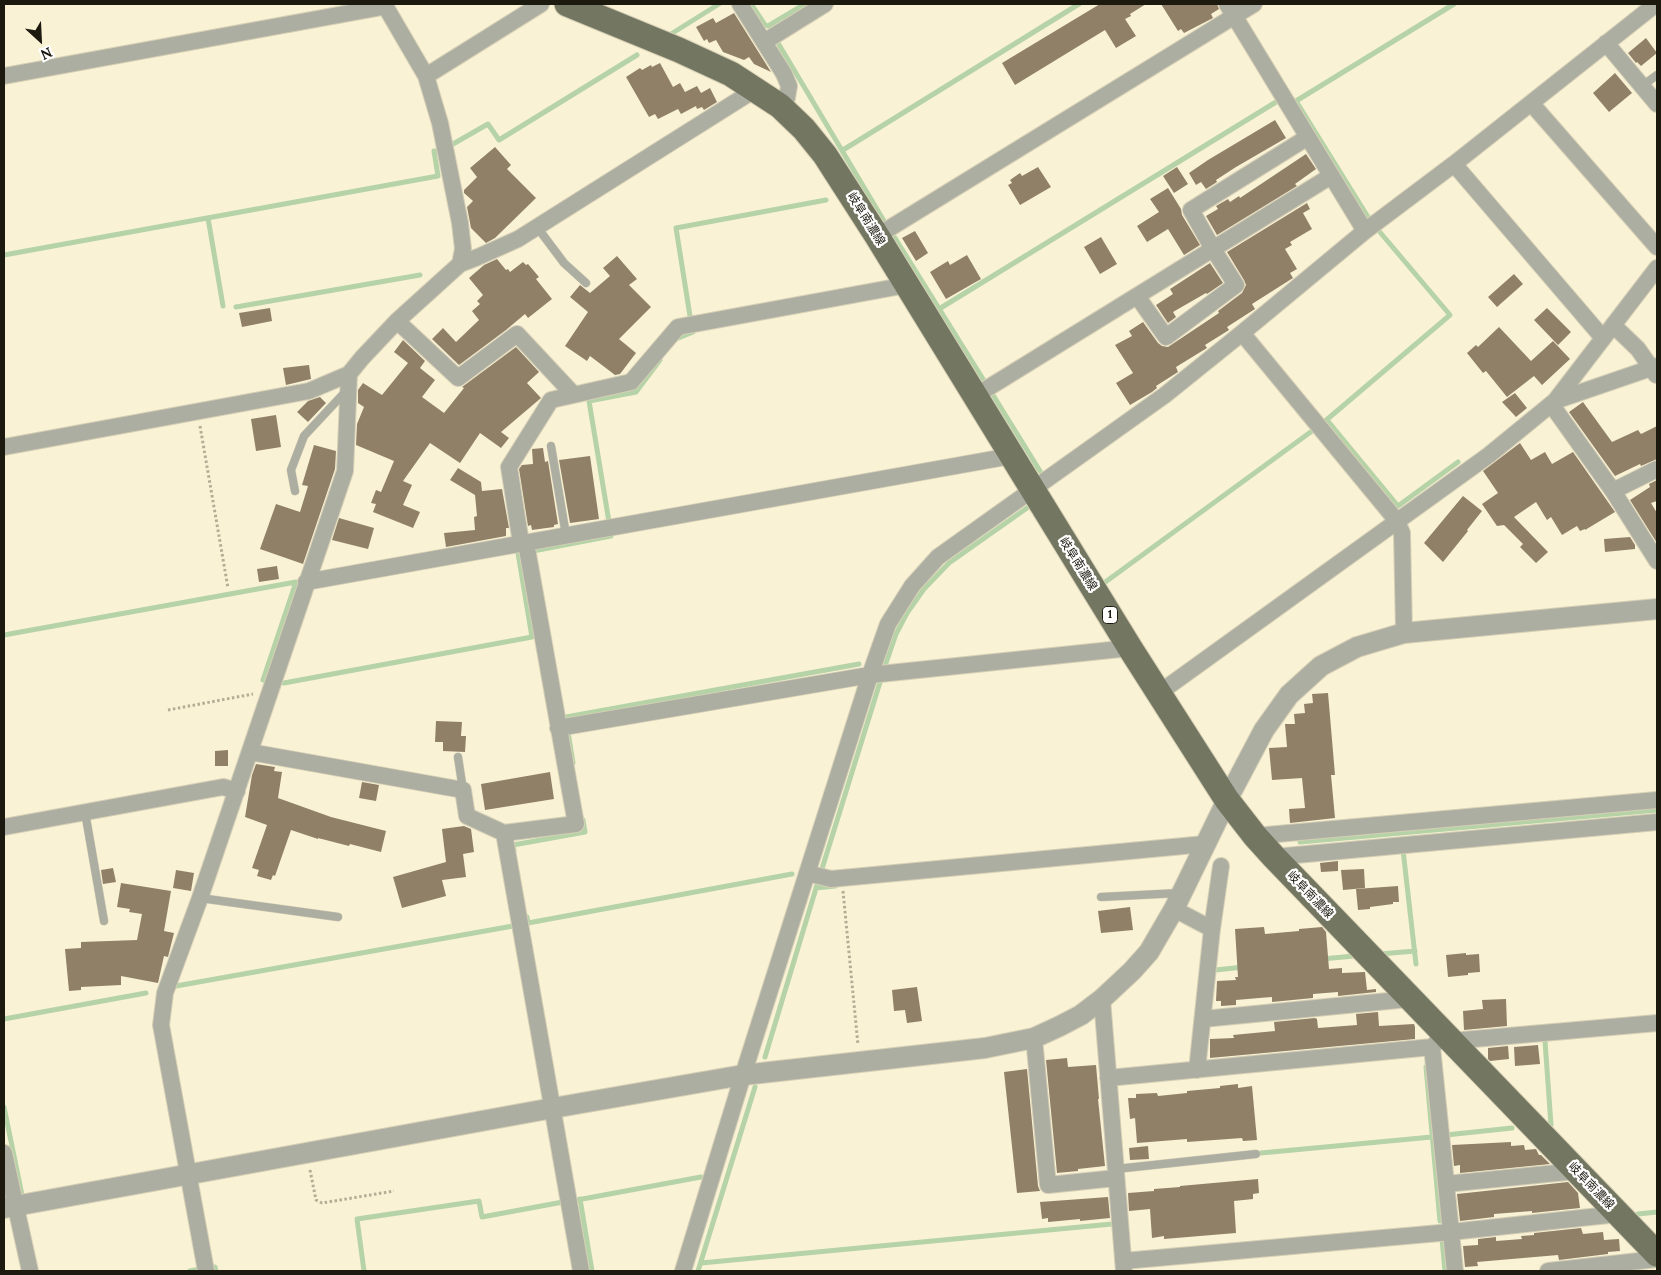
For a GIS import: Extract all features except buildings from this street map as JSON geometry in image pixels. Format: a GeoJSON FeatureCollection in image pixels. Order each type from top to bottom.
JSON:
{"type":"FeatureCollection","features":[{"type":"Feature","properties":{"kind":"main road","name":"岐阜南濃線"},"geometry":{"type":"LineString","coordinates":[[567,4],[732,74],[780,106],[804,129],[825,155],[877,236],[1130,648],[1227,800],[1254,836],[1409,999],[1442,1041],[1577,1171],[1657,1254]]}},
{"type":"Feature","properties":{"kind":"street"},"geometry":{"type":"LineString","coordinates":[[4,76],[367,10],[384,4],[426,76],[440,123],[460,222],[463,249],[460,264]]}},
{"type":"Feature","properties":{"kind":"street"},"geometry":{"type":"LineString","coordinates":[[426,76],[541,4]]}},
{"type":"Feature","properties":{"kind":"street"},"geometry":{"type":"LineString","coordinates":[[740,4],[784,74],[789,86],[787,98],[780,106]]}},
{"type":"Feature","properties":{"kind":"street"},"geometry":{"type":"LineString","coordinates":[[764,42],[825,4]]}},
{"type":"Feature","properties":{"kind":"street"},"geometry":{"type":"LineString","coordinates":[[877,236],[1231,10],[1254,4]]}},
{"type":"Feature","properties":{"kind":"street"},"geometry":{"type":"LineString","coordinates":[[683,1271],[742,1075],[870,674],[888,624],[912,586],[938,556],[1166,394],[1365,231],[1454,164],[1656,4]]}},
{"type":"Feature","properties":{"kind":"street"},"geometry":{"type":"LineString","coordinates":[[1231,10],[1365,231]]}},
{"type":"Feature","properties":{"kind":"street"},"geometry":{"type":"LineString","coordinates":[[1606,43],[1657,104]]}},
{"type":"Feature","properties":{"kind":"street"},"geometry":{"type":"LineString","coordinates":[[206,1271],[161,1025],[166,993],[237,791],[345,471],[349,381],[362,358],[398,321],[460,264],[518,239],[756,89]]}},
{"type":"Feature","properties":{"kind":"street"},"geometry":{"type":"LineString","coordinates":[[1531,103],[1657,247]]}},
{"type":"Feature","properties":{"kind":"street"},"geometry":{"type":"LineString","coordinates":[[1137,296],[1166,337],[1236,285],[1191,210],[1308,137]]}},
{"type":"Feature","properties":{"kind":"street"},"geometry":{"type":"LineString","coordinates":[[1454,164],[1608,332],[1638,349],[1655,370],[1553,403]]}},
{"type":"Feature","properties":{"kind":"street"},"geometry":{"type":"LineString","coordinates":[[975,396],[1331,176]]}},
{"type":"Feature","properties":{"kind":"street"},"geometry":{"type":"LineString","coordinates":[[1159,693],[1489,455],[1553,403],[1657,271]]}},
{"type":"Feature","properties":{"kind":"street"},"geometry":{"type":"LineString","coordinates":[[250,752],[463,790],[467,816],[504,833],[576,824],[509,468],[551,400],[631,382],[678,327],[907,285]]}},
{"type":"Feature","properties":{"kind":"street"},"geometry":{"type":"LineString","coordinates":[[398,321],[458,378],[517,334],[574,395]]}},
{"type":"Feature","properties":{"kind":"street"},"geometry":{"type":"LineString","coordinates":[[1242,333],[1397,522],[1402,533],[1404,633]]}},
{"type":"Feature","properties":{"kind":"street"},"geometry":{"type":"LineString","coordinates":[[4,447],[309,391],[349,381]]}},
{"type":"Feature","properties":{"kind":"street"},"geometry":{"type":"LineString","coordinates":[[1553,403],[1614,491],[1657,561]]}},
{"type":"Feature","properties":{"kind":"street"},"geometry":{"type":"LineString","coordinates":[[306,582],[1011,456]]}},
{"type":"Feature","properties":{"kind":"street"},"geometry":{"type":"LineString","coordinates":[[1614,491],[1657,469]]}},
{"type":"Feature","properties":{"kind":"street"},"geometry":{"type":"LineString","coordinates":[[17,1206],[742,1075],[985,1048],[1034,1038],[1067,1022],[1102,999],[1132,971],[1148,952],[1178,901],[1227,800],[1264,730],[1290,695],[1322,666],[1357,647],[1404,633],[1657,608]]}},
{"type":"Feature","properties":{"kind":"street"},"geometry":{"type":"LineString","coordinates":[[558,728],[870,674],[1130,648]]}},
{"type":"Feature","properties":{"kind":"street"},"geometry":{"type":"LineString","coordinates":[[4,827],[223,788],[237,791]]}},
{"type":"Feature","properties":{"kind":"street"},"geometry":{"type":"LineString","coordinates":[[1254,836],[1657,800]]}},
{"type":"Feature","properties":{"kind":"street"},"geometry":{"type":"LineString","coordinates":[[1274,856],[1657,822]]}},
{"type":"Feature","properties":{"kind":"street"},"geometry":{"type":"LineString","coordinates":[[504,833],[581,1271]]}},
{"type":"Feature","properties":{"kind":"street"},"geometry":{"type":"LineString","coordinates":[[807,873],[831,879],[1205,844]]}},
{"type":"Feature","properties":{"kind":"street"},"geometry":{"type":"LineString","coordinates":[[1197,1070],[1212,929],[1221,866]]}},
{"type":"Feature","properties":{"kind":"street"},"geometry":{"type":"LineString","coordinates":[[1178,901],[1212,929]]}},
{"type":"Feature","properties":{"kind":"street"},"geometry":{"type":"LineString","coordinates":[[1102,999],[1123,1266],[1618,1214]]}},
{"type":"Feature","properties":{"kind":"street"},"geometry":{"type":"LineString","coordinates":[[1203,1019],[1409,999]]}},
{"type":"Feature","properties":{"kind":"street"},"geometry":{"type":"LineString","coordinates":[[1108,1078],[1197,1070],[1442,1041],[1657,1023]]}},
{"type":"Feature","properties":{"kind":"street"},"geometry":{"type":"LineString","coordinates":[[1034,1038],[1048,1185],[1116,1174]]}},
{"type":"Feature","properties":{"kind":"street"},"geometry":{"type":"LineString","coordinates":[[1442,1041],[1446,1184],[1455,1271]]}},
{"type":"Feature","properties":{"kind":"street"},"geometry":{"type":"LineString","coordinates":[[4,1153],[30,1271]]}},
{"type":"Feature","properties":{"kind":"street"},"geometry":{"type":"LineString","coordinates":[[1446,1184],[1577,1171]]}},
{"type":"Feature","properties":{"kind":"street"},"geometry":{"type":"LineString","coordinates":[[1548,1271],[1657,1259]]}},
{"type":"Feature","properties":{"kind":"lane"},"geometry":{"type":"LineString","coordinates":[[1642,86],[1657,75]]}},
{"type":"Feature","properties":{"kind":"lane"},"geometry":{"type":"LineString","coordinates":[[537,227],[564,264],[586,282]]}},
{"type":"Feature","properties":{"kind":"lane"},"geometry":{"type":"LineString","coordinates":[[295,491],[291,470],[304,436],[349,381]]}},
{"type":"Feature","properties":{"kind":"lane"},"geometry":{"type":"LineString","coordinates":[[551,446],[566,535]]}},
{"type":"Feature","properties":{"kind":"lane"},"geometry":{"type":"LineString","coordinates":[[458,757],[463,790]]}},
{"type":"Feature","properties":{"kind":"lane"},"geometry":{"type":"LineString","coordinates":[[85,812],[104,920]]}},
{"type":"Feature","properties":{"kind":"lane"},"geometry":{"type":"LineString","coordinates":[[1102,897],[1178,901]]}},
{"type":"Feature","properties":{"kind":"lane"},"geometry":{"type":"LineString","coordinates":[[200,898],[338,917]]}},
{"type":"Feature","properties":{"kind":"lane"},"geometry":{"type":"LineString","coordinates":[[1116,1174],[1256,1154]]}},
{"type":"Feature","properties":{"kind":"path"},"geometry":{"type":"LineString","coordinates":[[197,412],[228,588]]}},
{"type":"Feature","properties":{"kind":"path"},"geometry":{"type":"LineString","coordinates":[[168,710],[270,690]]}},
{"type":"Feature","properties":{"kind":"path"},"geometry":{"type":"LineString","coordinates":[[844,892],[860,1062]]}},
{"type":"Feature","properties":{"kind":"path"},"geometry":{"type":"LineString","coordinates":[[307,1153],[316,1200],[322,1203],[394,1191]]}},
{"type":"Feature","properties":{"kind":"waterway"},"geometry":{"type":"LineString","coordinates":[[671,34],[719,4]]}},
{"type":"Feature","properties":{"kind":"waterway"},"geometry":{"type":"LineString","coordinates":[[751,4],[765,25],[768,26],[805,4]]}},
{"type":"Feature","properties":{"kind":"waterway"},"geometry":{"type":"LineString","coordinates":[[843,150],[1079,4]]}},
{"type":"Feature","properties":{"kind":"waterway"},"geometry":{"type":"LineString","coordinates":[[1368,217],[1296,101],[1454,4]]}},
{"type":"Feature","properties":{"kind":"waterway"},"geometry":{"type":"LineString","coordinates":[[778,43],[884,221]]}},
{"type":"Feature","properties":{"kind":"waterway"},"geometry":{"type":"LineString","coordinates":[[453,144],[488,124],[499,140],[637,55]]}},
{"type":"Feature","properties":{"kind":"waterway"},"geometry":{"type":"LineString","coordinates":[[939,309],[1276,102]]}},
{"type":"Feature","properties":{"kind":"waterway"},"geometry":{"type":"LineString","coordinates":[[4,255],[438,176],[434,151],[438,151]]}},
{"type":"Feature","properties":{"kind":"waterway"},"geometry":{"type":"LineString","coordinates":[[690,316],[676,228],[826,200]]}},
{"type":"Feature","properties":{"kind":"waterway"},"geometry":{"type":"LineString","coordinates":[[208,218],[223,306]]}},
{"type":"Feature","properties":{"kind":"waterway"},"geometry":{"type":"LineString","coordinates":[[1324,422],[1450,315],[1379,231]]}},
{"type":"Feature","properties":{"kind":"waterway"},"geometry":{"type":"LineString","coordinates":[[895,238],[983,379]]}},
{"type":"Feature","properties":{"kind":"waterway"},"geometry":{"type":"LineString","coordinates":[[236,307],[420,275]]}},
{"type":"Feature","properties":{"kind":"waterway"},"geometry":{"type":"LineString","coordinates":[[676,339],[693,332]]}},
{"type":"Feature","properties":{"kind":"waterway"},"geometry":{"type":"LineString","coordinates":[[609,522],[589,401],[636,392],[660,360]]}},
{"type":"Feature","properties":{"kind":"waterway"},"geometry":{"type":"LineString","coordinates":[[993,395],[1040,471]]}},
{"type":"Feature","properties":{"kind":"waterway"},"geometry":{"type":"LineString","coordinates":[[1327,420],[1398,506],[1458,462]]}},
{"type":"Feature","properties":{"kind":"waterway"},"geometry":{"type":"LineString","coordinates":[[1104,583],[1312,431]]}},
{"type":"Feature","properties":{"kind":"waterway"},"geometry":{"type":"LineString","coordinates":[[884,669],[896,634],[907,613],[924,589],[949,563],[1027,508]]}},
{"type":"Feature","properties":{"kind":"waterway"},"geometry":{"type":"LineString","coordinates":[[533,551],[611,536]]}},
{"type":"Feature","properties":{"kind":"waterway"},"geometry":{"type":"LineString","coordinates":[[284,683],[532,637],[518,553],[520,553]]}},
{"type":"Feature","properties":{"kind":"waterway"},"geometry":{"type":"LineString","coordinates":[[4,635],[296,582],[263,680]]}},
{"type":"Feature","properties":{"kind":"waterway"},"geometry":{"type":"LineString","coordinates":[[566,717],[859,664]]}},
{"type":"Feature","properties":{"kind":"waterway"},"geometry":{"type":"LineString","coordinates":[[821,872],[881,679]]}},
{"type":"Feature","properties":{"kind":"waterway"},"geometry":{"type":"LineString","coordinates":[[568,732],[573,763]]}},
{"type":"Feature","properties":{"kind":"waterway"},"geometry":{"type":"LineString","coordinates":[[1300,842],[1657,810]]}},
{"type":"Feature","properties":{"kind":"waterway"},"geometry":{"type":"LineString","coordinates":[[514,850],[513,845],[585,832],[583,820]]}},
{"type":"Feature","properties":{"kind":"waterway"},"geometry":{"type":"LineString","coordinates":[[1403,850],[1416,964]]}},
{"type":"Feature","properties":{"kind":"waterway"},"geometry":{"type":"LineString","coordinates":[[527,917],[528,923],[792,874]]}},
{"type":"Feature","properties":{"kind":"waterway"},"geometry":{"type":"LineString","coordinates":[[765,1057],[817,885]]}},
{"type":"Feature","properties":{"kind":"waterway"},"geometry":{"type":"LineString","coordinates":[[816,888],[835,886]]}},
{"type":"Feature","properties":{"kind":"waterway"},"geometry":{"type":"LineString","coordinates":[[176,986],[513,926]]}},
{"type":"Feature","properties":{"kind":"waterway"},"geometry":{"type":"LineString","coordinates":[[1380,954],[1415,951]]}},
{"type":"Feature","properties":{"kind":"waterway"},"geometry":{"type":"LineString","coordinates":[[1322,959],[1354,956]]}},
{"type":"Feature","properties":{"kind":"waterway"},"geometry":{"type":"LineString","coordinates":[[1215,970],[1244,967]]}},
{"type":"Feature","properties":{"kind":"waterway"},"geometry":{"type":"LineString","coordinates":[[4,1019],[146,993]]}},
{"type":"Feature","properties":{"kind":"waterway"},"geometry":{"type":"LineString","coordinates":[[1545,1041],[1551,1125]]}},
{"type":"Feature","properties":{"kind":"waterway"},"geometry":{"type":"LineString","coordinates":[[1426,1067],[1440,1221]]}},
{"type":"Feature","properties":{"kind":"waterway"},"geometry":{"type":"LineString","coordinates":[[698,1271],[755,1087]]}},
{"type":"Feature","properties":{"kind":"waterway"},"geometry":{"type":"LineString","coordinates":[[4,1107],[23,1200]]}},
{"type":"Feature","properties":{"kind":"waterway"},"geometry":{"type":"LineString","coordinates":[[1446,1135],[1512,1128]]}},
{"type":"Feature","properties":{"kind":"waterway"},"geometry":{"type":"LineString","coordinates":[[1261,1153],[1432,1137]]}},
{"type":"Feature","properties":{"kind":"waterway"},"geometry":{"type":"LineString","coordinates":[[577,1200],[701,1177]]}},
{"type":"Feature","properties":{"kind":"waterway"},"geometry":{"type":"LineString","coordinates":[[580,1199],[592,1271]]}},
{"type":"Feature","properties":{"kind":"waterway"},"geometry":{"type":"LineString","coordinates":[[364,1271],[357,1219],[479,1201],[482,1217],[563,1202]]}},
{"type":"Feature","properties":{"kind":"waterway"},"geometry":{"type":"LineString","coordinates":[[1638,1214],[1657,1212]]}},
{"type":"Feature","properties":{"kind":"waterway"},"geometry":{"type":"LineString","coordinates":[[701,1263],[1112,1224]]}},
{"type":"Feature","properties":{"kind":"waterway"},"geometry":{"type":"LineString","coordinates":[[1442,1239],[1445,1271]]}},
{"type":"Feature","properties":{"kind":"waterway"},"geometry":{"type":"LineString","coordinates":[[211,1267],[215,1267],[216,1271]]}},
{"type":"Feature","properties":{"kind":"waterway"},"geometry":{"type":"LineString","coordinates":[[190,1271],[200,1269]]}}]}
